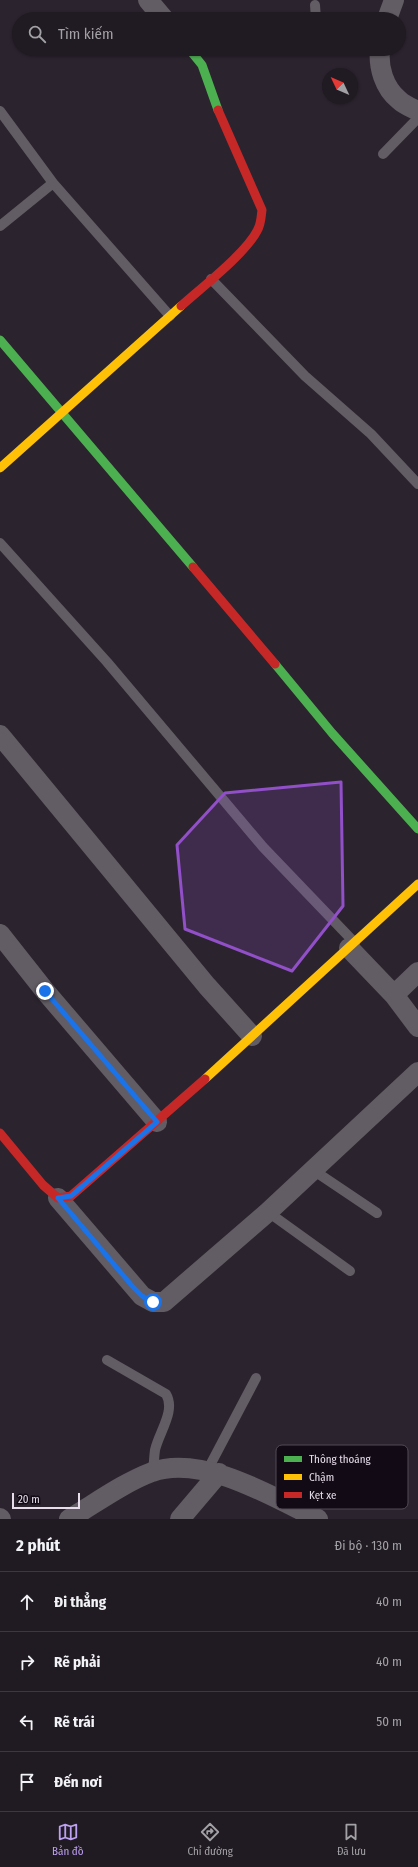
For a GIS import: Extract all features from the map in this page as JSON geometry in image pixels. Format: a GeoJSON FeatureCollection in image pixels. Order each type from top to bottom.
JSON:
{"type":"FeatureCollection","features":[{"type":"Feature","properties":{"kind":"street"},"geometry":{"type":"LineString","coordinates":[[148,0],[158,12]]}},
{"type":"Feature","properties":{"kind":"street"},"geometry":{"type":"LineString","coordinates":[[390,12],[394,0]]}},
{"type":"Feature","properties":{"kind":"street"},"geometry":{"type":"LineString","coordinates":[[0,468],[243,250],[254,238],[261,225],[262,210],[222,120],[202,65],[195,56]]}},
{"type":"Feature","properties":{"kind":"street"},"geometry":{"type":"LineString","coordinates":[[379,56],[383,80],[398,100],[418,111]]}},
{"type":"Feature","properties":{"kind":"street"},"geometry":{"type":"LineString","coordinates":[[0,340],[63,412],[332,733],[418,829]]}},
{"type":"Feature","properties":{"kind":"street"},"geometry":{"type":"LineString","coordinates":[[0,735],[207,986],[252,1036]]}},
{"type":"Feature","properties":{"kind":"street"},"geometry":{"type":"LineString","coordinates":[[58,1198],[71,1196],[157,1122],[352,946],[418,884]]}},
{"type":"Feature","properties":{"kind":"street"},"geometry":{"type":"LineString","coordinates":[[0,934],[45,991],[157,1122]]}},
{"type":"Feature","properties":{"kind":"street"},"geometry":{"type":"LineString","coordinates":[[352,946],[394,995],[418,1027]]}},
{"type":"Feature","properties":{"kind":"street"},"geometry":{"type":"LineString","coordinates":[[394,995],[418,972]]}},
{"type":"Feature","properties":{"kind":"street"},"geometry":{"type":"LineString","coordinates":[[0,1133],[43,1185],[58,1198],[133,1287],[142,1296],[153,1302],[164,1302],[268,1212],[418,1072]]}},
{"type":"Feature","properties":{"kind":"street"},"geometry":{"type":"LineString","coordinates":[[70,1519],[138,1478],[153,1472],[172,1468],[213,1472],[276,1499]]}},
{"type":"Feature","properties":{"kind":"street"},"geometry":{"type":"LineString","coordinates":[[180,1519],[213,1472]]}},
{"type":"Feature","properties":{"kind":"street"},"geometry":{"type":"LineString","coordinates":[[297,1509],[318,1519]]}},
{"type":"Feature","properties":{"kind":"lane"},"geometry":{"type":"LineString","coordinates":[[315,5],[316,12]]}},
{"type":"Feature","properties":{"kind":"lane"},"geometry":{"type":"LineString","coordinates":[[0,111],[53,183],[170,316]]}},
{"type":"Feature","properties":{"kind":"lane"},"geometry":{"type":"LineString","coordinates":[[384,154],[418,118]]}},
{"type":"Feature","properties":{"kind":"lane"},"geometry":{"type":"LineString","coordinates":[[0,226],[53,183]]}},
{"type":"Feature","properties":{"kind":"lane"},"geometry":{"type":"LineString","coordinates":[[211,279],[305,376],[371,434],[418,484]]}},
{"type":"Feature","properties":{"kind":"lane"},"geometry":{"type":"LineString","coordinates":[[0,543],[107,662],[262,847],[352,946]]}},
{"type":"Feature","properties":{"kind":"lane"},"geometry":{"type":"LineString","coordinates":[[313,1170],[376,1213]]}},
{"type":"Feature","properties":{"kind":"lane"},"geometry":{"type":"LineString","coordinates":[[268,1212],[350,1271]]}},
{"type":"Feature","properties":{"kind":"lane"},"geometry":{"type":"LineString","coordinates":[[107,1360],[166,1394],[170,1400],[170,1409],[155,1450],[153,1472]]}},
{"type":"Feature","properties":{"kind":"lane"},"geometry":{"type":"LineString","coordinates":[[213,1472],[256,1378]]}},
{"type":"Feature","properties":{"kind":"highlighted area"},"geometry":{"type":"Polygon","coordinates":[[[341,782],[343,906],[292,971],[185,929],[177,845],[225,793],[341,782]]]}},
{"type":"Feature","properties":{"kind":"traffic: fast"},"geometry":{"type":"LineString","coordinates":[[195,56],[202,65],[218,110]]}},
{"type":"Feature","properties":{"kind":"traffic: fast"},"geometry":{"type":"LineString","coordinates":[[0,340],[193,567]]}},
{"type":"Feature","properties":{"kind":"traffic: fast"},"geometry":{"type":"LineString","coordinates":[[275,664],[332,733],[418,829]]}},
{"type":"Feature","properties":{"kind":"traffic: slow"},"geometry":{"type":"LineString","coordinates":[[0,468],[181,306]]}},
{"type":"Feature","properties":{"kind":"traffic: slow"},"geometry":{"type":"LineString","coordinates":[[205,1079],[418,884]]}},
{"type":"Feature","properties":{"kind":"traffic: jam"},"geometry":{"type":"LineString","coordinates":[[181,306],[233,260],[251,240],[261,221],[262,210],[218,110]]}},
{"type":"Feature","properties":{"kind":"traffic: jam"},"geometry":{"type":"LineString","coordinates":[[193,567],[275,664]]}},
{"type":"Feature","properties":{"kind":"traffic: jam"},"geometry":{"type":"LineString","coordinates":[[0,1133],[43,1185],[58,1198],[71,1196],[205,1079]]}},
{"type":"Feature","properties":{"kind":"route"},"geometry":{"type":"LineString","coordinates":[[45,991],[157,1122],[71,1196],[58,1198],[133,1287],[142,1296],[153,1302]]}}]}
